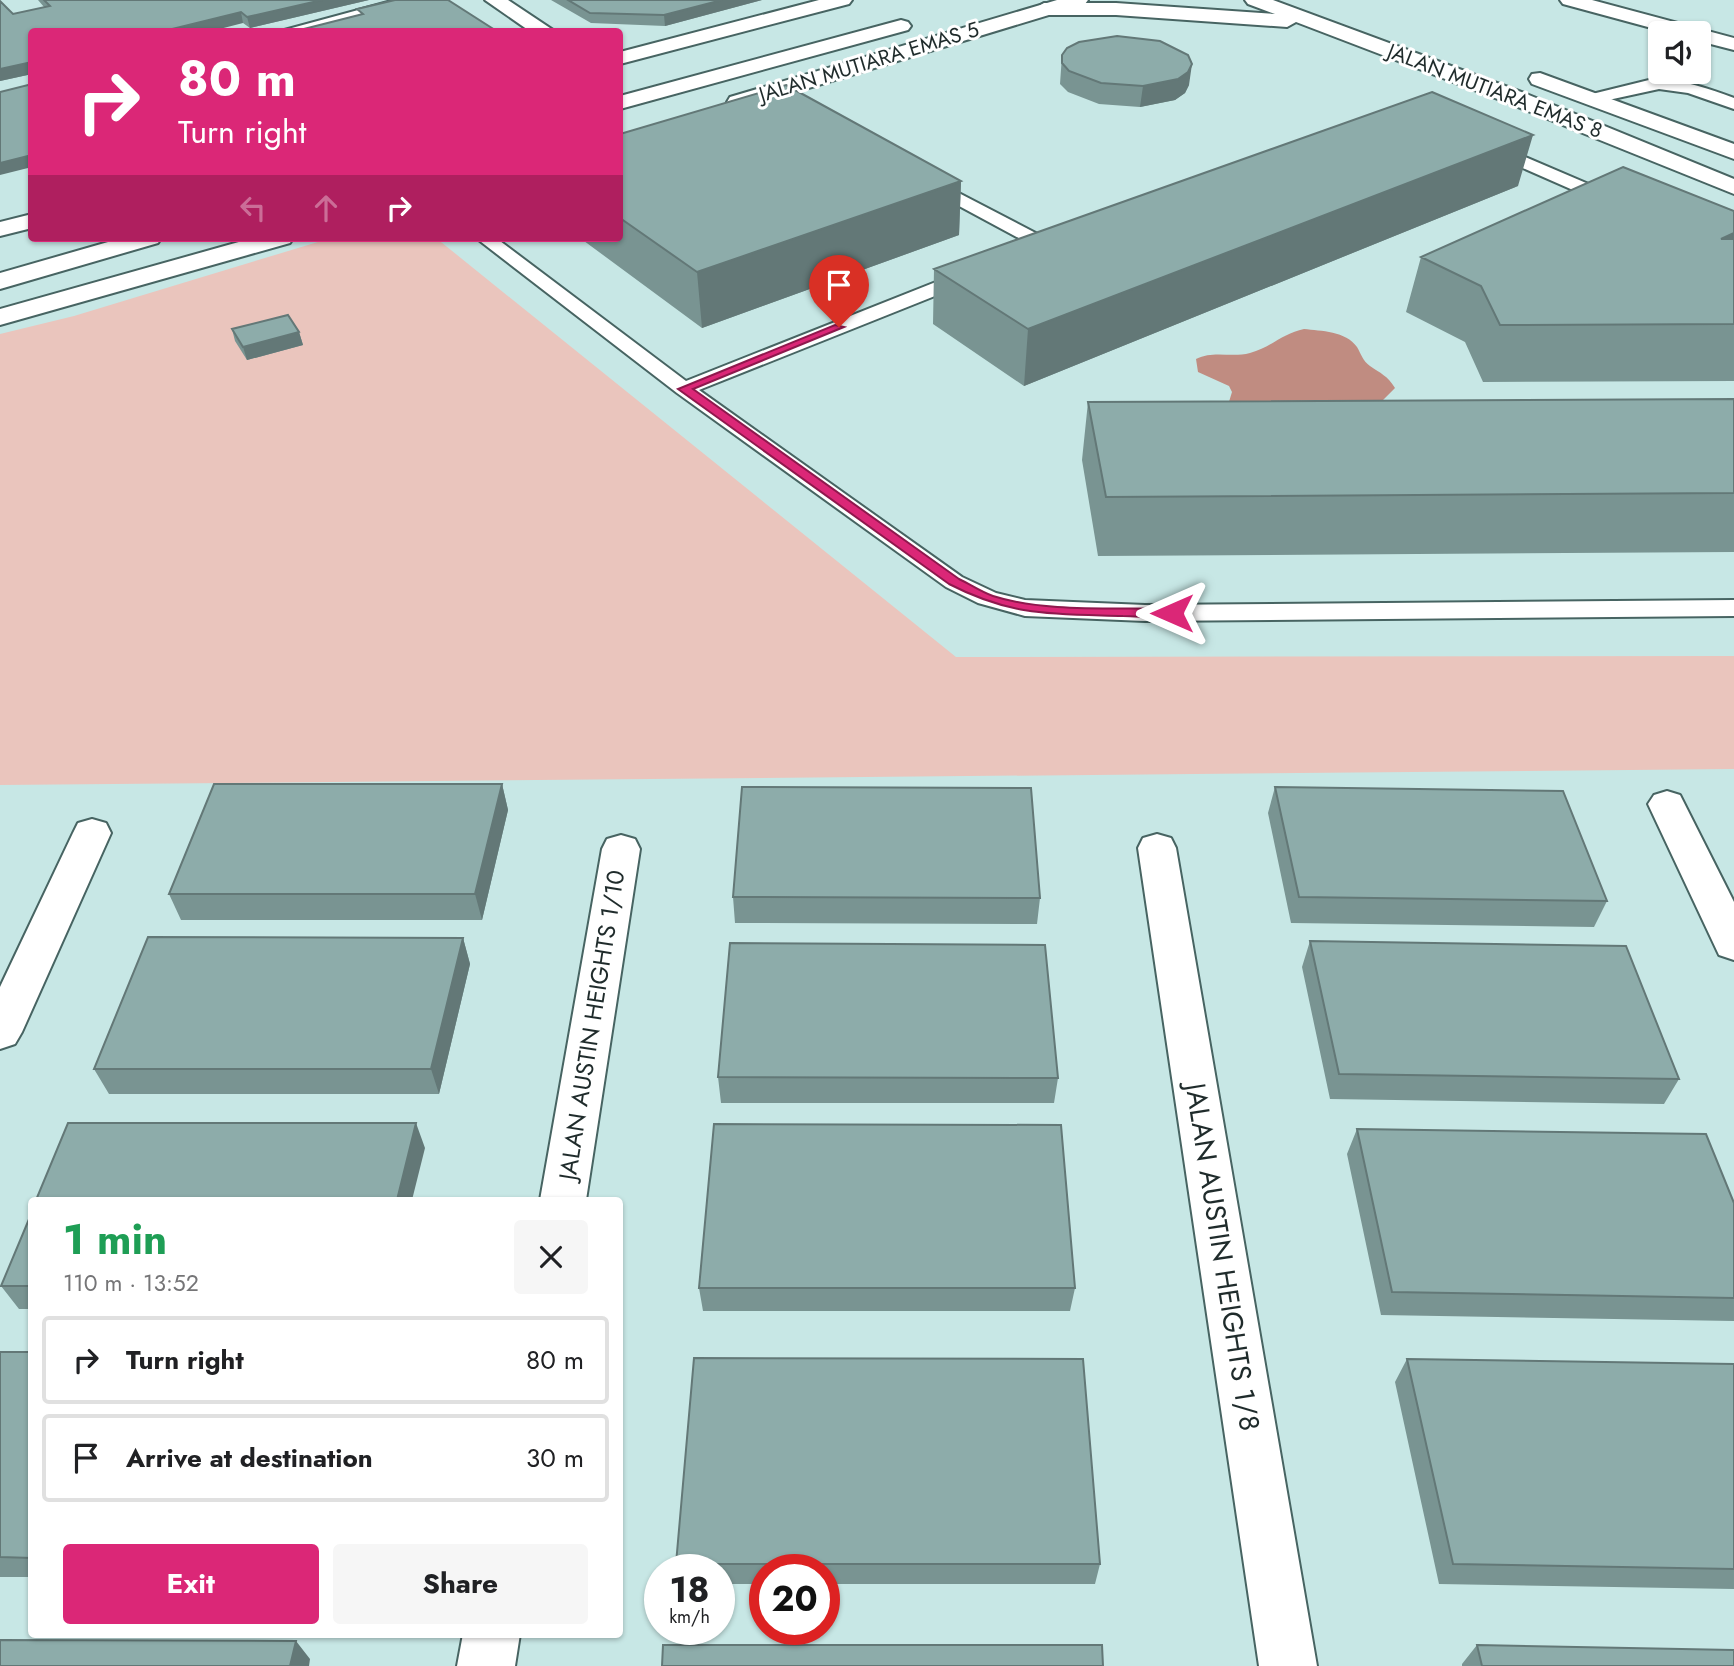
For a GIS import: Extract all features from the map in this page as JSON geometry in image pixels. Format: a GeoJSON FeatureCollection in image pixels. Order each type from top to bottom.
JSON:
{"type":"FeatureCollection","features":[{"type":"Feature","properties":{"kind":"street"},"geometry":{"type":"LineString","coordinates":[[495,0],[540,28]]}},
{"type":"Feature","properties":{"kind":"street","name":"JALAN MUTIARA EMAS 5"},"geometry":{"type":"LineString","coordinates":[[722,107],[1078,0]]}},
{"type":"Feature","properties":{"kind":"street","name":"JALAN MUTIARA EMAS 8"},"geometry":{"type":"LineString","coordinates":[[1255,0],[1516,98],[1734,187]]}},
{"type":"Feature","properties":{"kind":"street"},"geometry":{"type":"LineString","coordinates":[[1570,0],[1648,21]]}},
{"type":"Feature","properties":{"kind":"street"},"geometry":{"type":"LineString","coordinates":[[623,57],[833,1]]}},
{"type":"Feature","properties":{"kind":"street"},"geometry":{"type":"LineString","coordinates":[[1044,9],[1171,12],[1327,26]]}},
{"type":"Feature","properties":{"kind":"street","name":"JALAN MUTIARA EMAS 5"},"geometry":{"type":"LineString","coordinates":[[623,102],[917,22]]}},
{"type":"Feature","properties":{"kind":"street"},"geometry":{"type":"LineString","coordinates":[[1711,38],[1734,44]]}},
{"type":"Feature","properties":{"kind":"street","name":"JALAN MUTIARA EMAS 8"},"geometry":{"type":"LineString","coordinates":[[1525,74],[1734,152]]}},
{"type":"Feature","properties":{"kind":"street"},"geometry":{"type":"LineString","coordinates":[[0,229],[28,222]]}},
{"type":"Feature","properties":{"kind":"street"},"geometry":{"type":"LineString","coordinates":[[0,281],[135,242]]}},
{"type":"Feature","properties":{"kind":"street"},"geometry":{"type":"LineString","coordinates":[[0,317],[267,242]]}},
{"type":"Feature","properties":{"kind":"street"},"geometry":{"type":"LineString","coordinates":[[1667,804],[1734,944]]}},
{"type":"Feature","properties":{"kind":"street"},"geometry":{"type":"LineString","coordinates":[[0,1032],[92,833]]}},
{"type":"Feature","properties":{"kind":"street","name":"JALAN AUSTIN HEIGHTS 1/8"},"geometry":{"type":"LineString","coordinates":[[1157,848],[1288,1666]]}},
{"type":"Feature","properties":{"kind":"street","name":"JALAN AUSTIN HEIGHTS 1/10"},"geometry":{"type":"LineString","coordinates":[[563,1197],[621,849]]}},
{"type":"Feature","properties":{"kind":"street"},"geometry":{"type":"LineString","coordinates":[[486,1666],[491,1638]]}},
{"type":"Feature","properties":{"kind":"lane"},"geometry":{"type":"LineString","coordinates":[[300,28],[412,0]]}},
{"type":"Feature","properties":{"kind":"lane"},"geometry":{"type":"LineString","coordinates":[[1590,99],[1616,95],[1649,85],[1666,84],[1734,104]]}},
{"type":"Feature","properties":{"kind":"lane"},"geometry":{"type":"LineString","coordinates":[[1476,141],[1626,207]]}},
{"type":"Feature","properties":{"kind":"lane"},"geometry":{"type":"LineString","coordinates":[[914,175],[1051,243],[1019,256]]}},
{"type":"Feature","properties":{"kind":"lane"},"geometry":{"type":"LineString","coordinates":[[1566,201],[1591,191]]}},
{"type":"Feature","properties":{"kind":"lane"},"geometry":{"type":"LineString","coordinates":[[490,242],[684,389],[954,582],[987,598],[1025,608],[1145,613],[1734,608]]}},
{"type":"Feature","properties":{"kind":"lane"},"geometry":{"type":"LineString","coordinates":[[684,389],[980,271]]}},
{"type":"Feature","properties":{"kind":"shaded area"},"geometry":{"type":"Polygon","coordinates":[[[318,242],[441,242],[956,657],[1734,656],[1734,769],[0,785],[0,334],[74,316],[318,242]]]}},
{"type":"Feature","properties":{"kind":"shaded area"},"geometry":{"type":"Polygon","coordinates":[[[1304,329],[1333,333],[1346,338],[1357,347],[1368,364],[1387,378],[1395,388],[1381,402],[1228,405],[1232,392],[1229,386],[1198,372],[1196,359],[1203,356],[1250,353],[1304,329]]]}},
{"type":"Feature","properties":{"kind":"building"},"geometry":{"type":"Polygon","coordinates":[[[44,0],[322,0],[247,17],[241,12],[176,28],[28,28],[28,63],[0,69],[0,1],[13,14],[50,6],[44,0]]]}},
{"type":"Feature","properties":{"kind":"building"},"geometry":{"type":"Polygon","coordinates":[[[395,0],[448,0],[492,28],[308,28],[363,14],[357,9],[395,0]]]}},
{"type":"Feature","properties":{"kind":"building"},"geometry":{"type":"Polygon","coordinates":[[[568,0],[722,0],[664,15],[590,13],[568,0]]]}},
{"type":"Feature","properties":{"kind":"building"},"geometry":{"type":"Polygon","coordinates":[[[1117,36],[1160,41],[1188,55],[1192,64],[1188,72],[1178,79],[1143,86],[1101,83],[1069,71],[1062,63],[1062,55],[1067,48],[1079,42],[1117,36]]]}},
{"type":"Feature","properties":{"kind":"building"},"geometry":{"type":"Polygon","coordinates":[[[28,85],[28,156],[0,163],[0,92],[28,85]]]}},
{"type":"Feature","properties":{"kind":"building"},"geometry":{"type":"Polygon","coordinates":[[[786,85],[961,181],[697,272],[623,220],[623,133],[786,85]]]}},
{"type":"Feature","properties":{"kind":"building"},"geometry":{"type":"Polygon","coordinates":[[[1432,92],[1533,135],[1028,329],[934,269],[1432,92]]]}},
{"type":"Feature","properties":{"kind":"building"},"geometry":{"type":"Polygon","coordinates":[[[1623,167],[1734,211],[1734,233],[1721,239],[1734,239],[1734,324],[1500,325],[1481,286],[1421,257],[1623,167]]]}},
{"type":"Feature","properties":{"kind":"building"},"geometry":{"type":"Polygon","coordinates":[[[288,315],[299,332],[243,347],[232,329],[288,315]]]}},
{"type":"Feature","properties":{"kind":"building"},"geometry":{"type":"Polygon","coordinates":[[[1734,399],[1734,493],[1106,497],[1088,402],[1734,399]]]}},
{"type":"Feature","properties":{"kind":"building"},"geometry":{"type":"Polygon","coordinates":[[[214,784],[502,784],[475,894],[169,894],[214,784]]]}},
{"type":"Feature","properties":{"kind":"building"},"geometry":{"type":"Polygon","coordinates":[[[742,787],[1031,788],[1040,898],[733,897],[742,787]]]}},
{"type":"Feature","properties":{"kind":"building"},"geometry":{"type":"Polygon","coordinates":[[[1275,787],[1563,791],[1607,901],[1299,897],[1275,787]]]}},
{"type":"Feature","properties":{"kind":"building"},"geometry":{"type":"Polygon","coordinates":[[[148,937],[463,938],[431,1069],[94,1069],[148,937]]]}},
{"type":"Feature","properties":{"kind":"building"},"geometry":{"type":"Polygon","coordinates":[[[1310,941],[1626,946],[1679,1079],[1339,1074],[1310,941]]]}},
{"type":"Feature","properties":{"kind":"building"},"geometry":{"type":"Polygon","coordinates":[[[730,943],[1045,945],[1058,1078],[718,1077],[730,943]]]}},
{"type":"Feature","properties":{"kind":"building"},"geometry":{"type":"Polygon","coordinates":[[[68,1123],[416,1123],[398,1197],[37,1197],[68,1123]]]}},
{"type":"Feature","properties":{"kind":"building"},"geometry":{"type":"Polygon","coordinates":[[[714,1124],[1061,1125],[1075,1288],[699,1288],[714,1124]]]}},
{"type":"Feature","properties":{"kind":"building"},"geometry":{"type":"Polygon","coordinates":[[[1357,1129],[1706,1134],[1734,1203],[1734,1298],[1392,1292],[1357,1129]]]}},
{"type":"Feature","properties":{"kind":"building"},"geometry":{"type":"Polygon","coordinates":[[[28,1222],[28,1286],[1,1286],[28,1222]]]}},
{"type":"Feature","properties":{"kind":"building"},"geometry":{"type":"Polygon","coordinates":[[[0,1352],[28,1352],[28,1558],[0,1557],[0,1352]]]}},
{"type":"Feature","properties":{"kind":"building"},"geometry":{"type":"Polygon","coordinates":[[[694,1358],[1083,1359],[1100,1564],[840,1564],[840,1554],[749,1554],[749,1564],[735,1564],[735,1554],[677,1554],[694,1358]]]}},
{"type":"Feature","properties":{"kind":"building"},"geometry":{"type":"Polygon","coordinates":[[[1407,1359],[1734,1364],[1734,1569],[1453,1564],[1407,1359]]]}},
{"type":"Feature","properties":{"kind":"building"},"geometry":{"type":"Polygon","coordinates":[[[0,1640],[296,1641],[290,1666],[0,1666],[0,1640]]]}},
{"type":"Feature","properties":{"kind":"building"},"geometry":{"type":"Polygon","coordinates":[[[663,1645],[1102,1645],[1103,1666],[662,1666],[663,1645]]]}},
{"type":"Feature","properties":{"kind":"building"},"geometry":{"type":"Polygon","coordinates":[[[1477,1645],[1734,1650],[1734,1666],[1482,1666],[1477,1645]]]}},
{"type":"Feature","properties":{"kind":"route"},"geometry":{"type":"LineString","coordinates":[[839,327],[684,389],[954,582],[969,590],[1005,604],[1025,608],[1172,613]]}}]}
